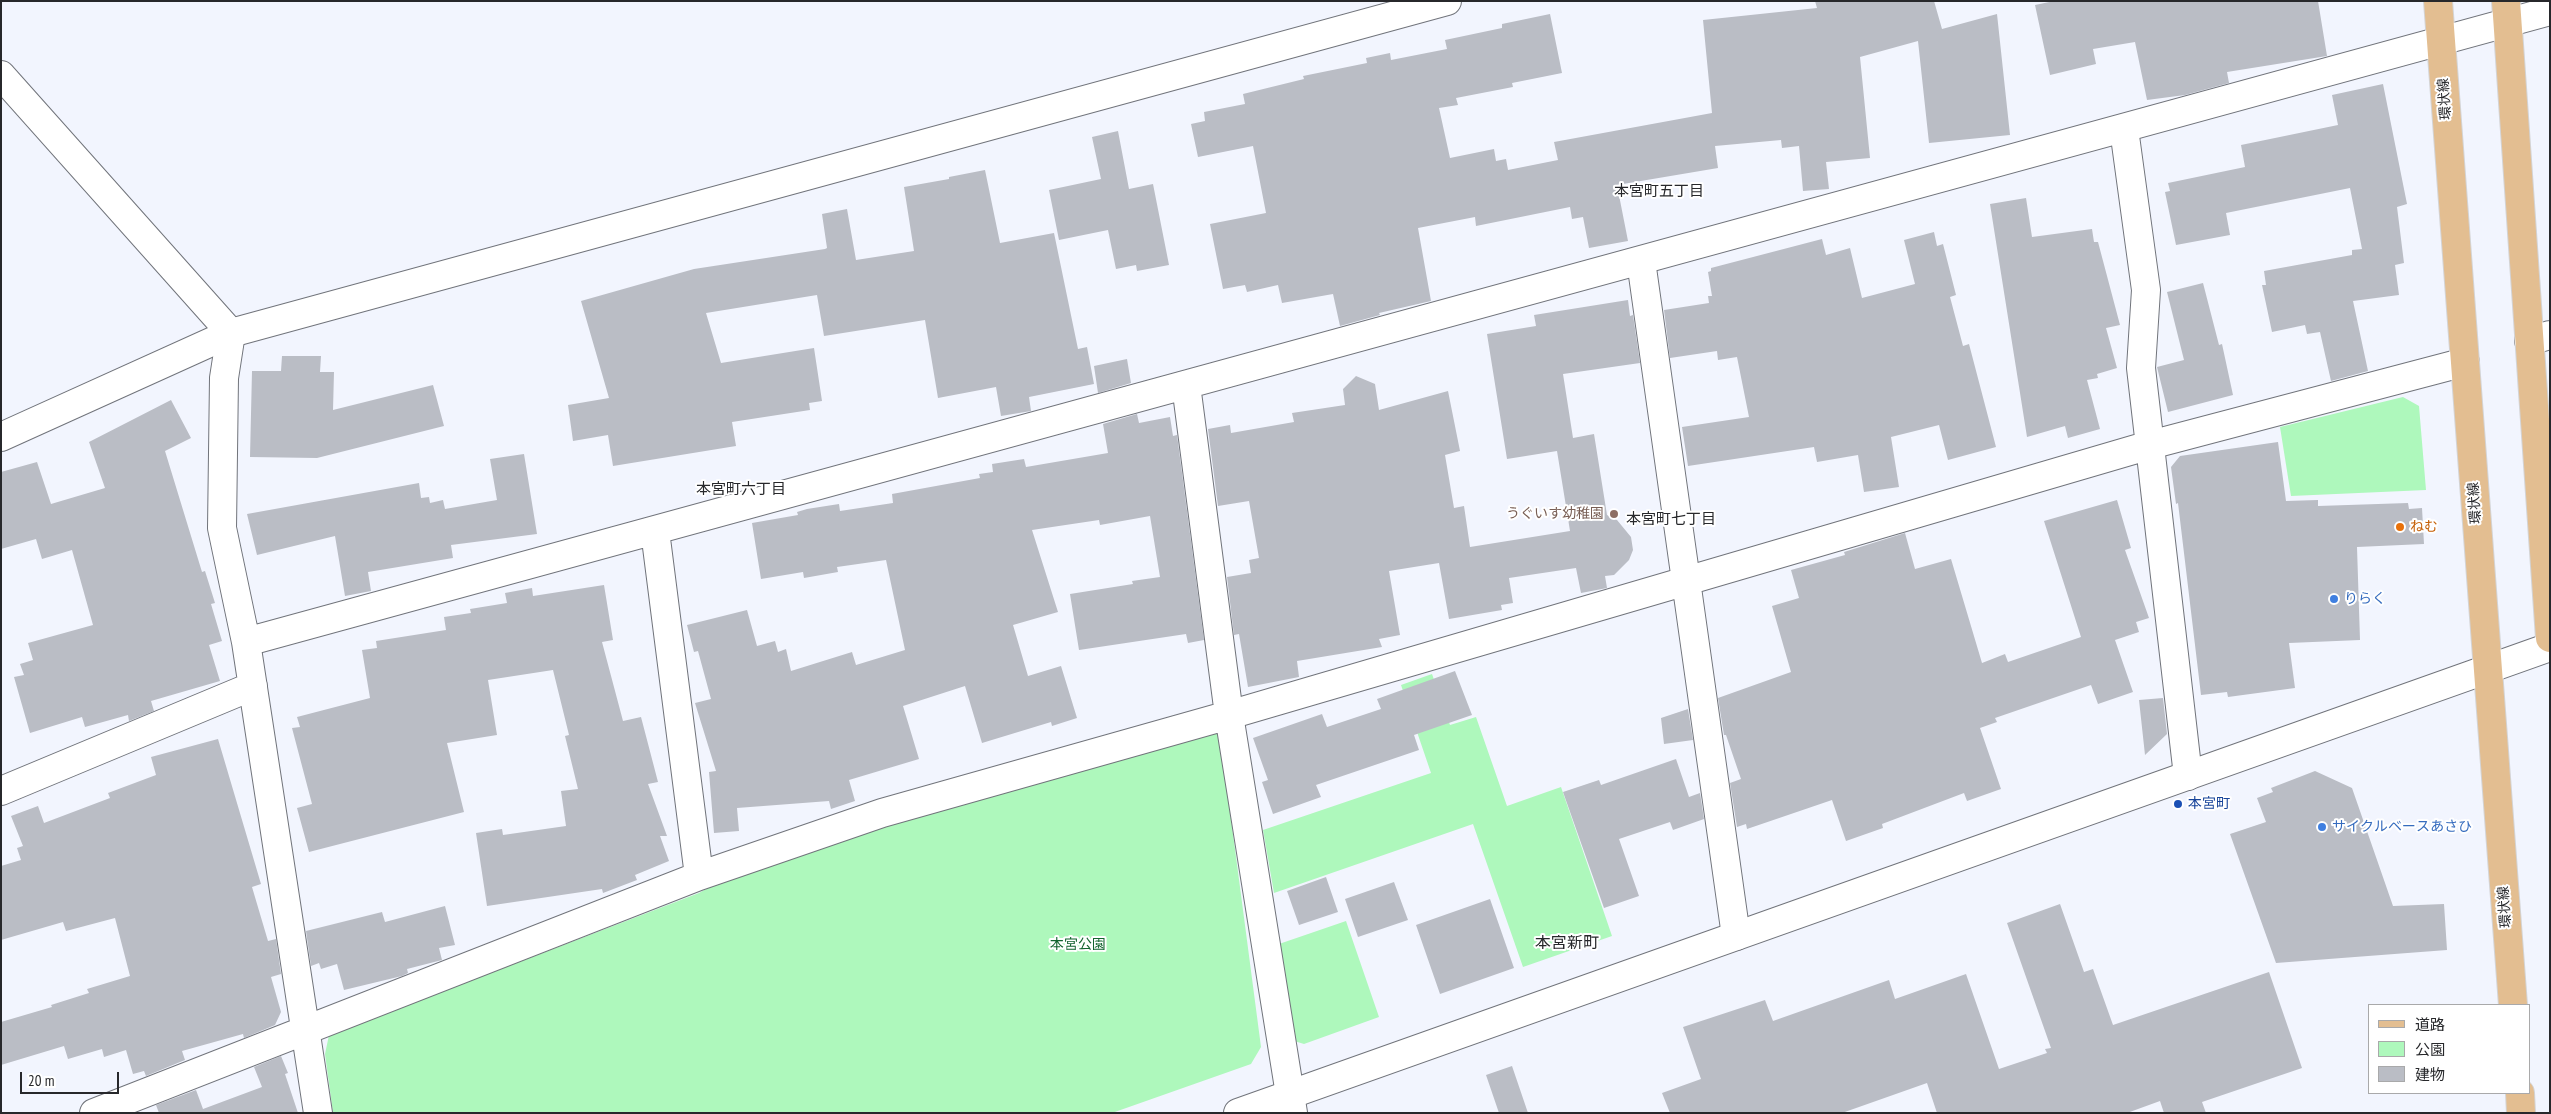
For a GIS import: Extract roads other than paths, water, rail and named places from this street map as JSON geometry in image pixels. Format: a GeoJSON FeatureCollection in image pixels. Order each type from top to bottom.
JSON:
{"type":"FeatureCollection","features":[{"type":"Feature","properties":{"kind":"main road","name":"環状線"},"geometry":{"type":"LineString","coordinates":[[2438,1],[2513,1004]]}},
{"type":"Feature","properties":{"kind":"main road"},"geometry":{"type":"LineString","coordinates":[[2507,12],[2540,338],[2550,638]]}},
{"type":"Feature","properties":{"kind":"main road"},"geometry":{"type":"LineString","coordinates":[[2520,1094],[2521,1113]]}},
{"type":"Feature","properties":{"kind":"street"},"geometry":{"type":"LineString","coordinates":[[1,437],[231,333],[1447,1]]}},
{"type":"Feature","properties":{"kind":"street"},"geometry":{"type":"LineString","coordinates":[[246,642],[2441,42],[2507,12],[2550,11]]}},
{"type":"Feature","properties":{"kind":"street"},"geometry":{"type":"LineString","coordinates":[[1,75],[231,333]]}},
{"type":"Feature","properties":{"kind":"street"},"geometry":{"type":"LineString","coordinates":[[2124,129],[2146,290],[2141,368],[2188,776]]}},
{"type":"Feature","properties":{"kind":"street"},"geometry":{"type":"LineString","coordinates":[[1641,261],[1736,936]]}},
{"type":"Feature","properties":{"kind":"street"},"geometry":{"type":"LineString","coordinates":[[231,333],[224,378],[222,528],[246,642],[318,1113]]}},
{"type":"Feature","properties":{"kind":"street"},"geometry":{"type":"LineString","coordinates":[[94,1113],[306,1032],[699,876],[882,813],[1229,715],[2150,445],[2465,362]]}},
{"type":"Feature","properties":{"kind":"street"},"geometry":{"type":"LineString","coordinates":[[1186,385],[1229,715],[1292,1103]]}},
{"type":"Feature","properties":{"kind":"street"},"geometry":{"type":"LineString","coordinates":[[655,531],[699,876]]}},
{"type":"Feature","properties":{"kind":"street"},"geometry":{"type":"LineString","coordinates":[[1238,1113],[1292,1103],[1736,936],[2550,647]]}},
{"type":"Feature","properties":{"kind":"street"},"geometry":{"type":"LineString","coordinates":[[1,791],[252,686]]}},
{"type":"Feature","properties":{"kind":"place","name":"うぐいす幼稚園"},"geometry":{"type":"Point","coordinates":[1614,514]}},
{"type":"Feature","properties":{"kind":"place","name":"ねむ"},"geometry":{"type":"Point","coordinates":[2400,527]}},
{"type":"Feature","properties":{"kind":"place","name":"りらく"},"geometry":{"type":"Point","coordinates":[2334,599]}},
{"type":"Feature","properties":{"kind":"place","name":"本宮町"},"geometry":{"type":"Point","coordinates":[2178,804]}},
{"type":"Feature","properties":{"kind":"place","name":"サイクルベースあさひ"},"geometry":{"type":"Point","coordinates":[2322,827]}},
{"type":"Feature","properties":{"kind":"district","name":"本宮町五丁目"},"geometry":{"type":"Point","coordinates":[1659,192]}},
{"type":"Feature","properties":{"kind":"district","name":"本宮町六丁目"},"geometry":{"type":"Point","coordinates":[741,490]}},
{"type":"Feature","properties":{"kind":"district","name":"本宮町七丁目"},"geometry":{"type":"Point","coordinates":[1671,520]}},
{"type":"Feature","properties":{"kind":"district","name":"本宮新町"},"geometry":{"type":"Point","coordinates":[1567,943]}},
{"type":"Feature","properties":{"kind":"park label","name":"本宮公園"},"geometry":{"type":"Point","coordinates":[1078,945]}}]}
